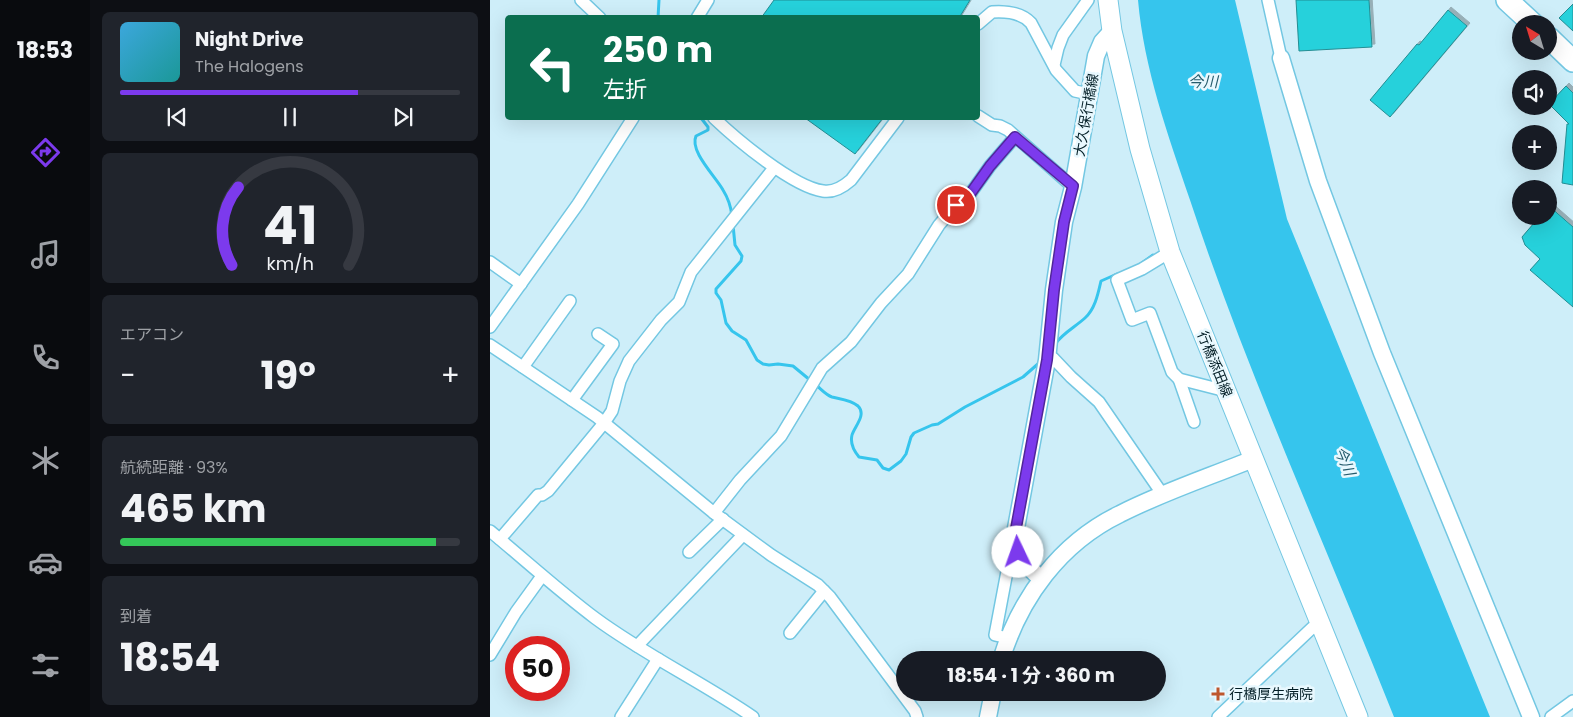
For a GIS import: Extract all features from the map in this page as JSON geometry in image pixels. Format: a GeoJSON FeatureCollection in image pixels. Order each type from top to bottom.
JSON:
{"type":"FeatureCollection","features":[{"type":"Feature","properties":{"kind":"highway"},"geometry":{"type":"LineString","coordinates":[[1507,0],[1523,15]]}},
{"type":"Feature","properties":{"kind":"highway"},"geometry":{"type":"LineString","coordinates":[[1558,46],[1573,60]]}},
{"type":"Feature","properties":{"kind":"main road","name":"行橋添田線"},"geometry":{"type":"LineString","coordinates":[[1108,0],[1112,31],[1140,149],[1170,252],[1358,717]]}},
{"type":"Feature","properties":{"kind":"main road","name":"大久保行橋線"},"geometry":{"type":"LineString","coordinates":[[1018,552],[1014,539],[1047,360],[1054,290],[1064,222],[1073,186],[1096,56],[1102,42],[1112,31]]}},
{"type":"Feature","properties":{"kind":"main road"},"geometry":{"type":"LineString","coordinates":[[1281,58],[1318,181],[1382,352],[1531,717]]}},
{"type":"Feature","properties":{"kind":"main road"},"geometry":{"type":"LineString","coordinates":[[1004,651],[1024,605],[1041,578],[1060,557],[1084,537],[1118,514],[1253,459]]}},
{"type":"Feature","properties":{"kind":"main road"},"geometry":{"type":"LineString","coordinates":[[1018,552],[1026,565],[1041,578]]}},
{"type":"Feature","properties":{"kind":"main road"},"geometry":{"type":"LineString","coordinates":[[988,717],[991,701]]}},
{"type":"Feature","properties":{"kind":"street"},"geometry":{"type":"LineString","coordinates":[[581,0],[597,15]]}},
{"type":"Feature","properties":{"kind":"street"},"geometry":{"type":"LineString","coordinates":[[699,15],[708,0]]}},
{"type":"Feature","properties":{"kind":"street"},"geometry":{"type":"LineString","coordinates":[[1054,66],[1063,35],[1088,0]]}},
{"type":"Feature","properties":{"kind":"street"},"geometry":{"type":"LineString","coordinates":[[1268,0],[1281,58]]}},
{"type":"Feature","properties":{"kind":"street"},"geometry":{"type":"LineString","coordinates":[[980,22],[992,12],[1018,14],[1025,17],[1031,23],[1054,66],[1075,91],[1089,94]]}},
{"type":"Feature","properties":{"kind":"street"},"geometry":{"type":"LineString","coordinates":[[980,117],[992,125],[1008,130],[1073,186]]}},
{"type":"Feature","properties":{"kind":"street"},"geometry":{"type":"LineString","coordinates":[[490,328],[578,204],[632,120]]}},
{"type":"Feature","properties":{"kind":"street"},"geometry":{"type":"LineString","coordinates":[[716,120],[774,168],[816,190],[824,192],[834,191],[843,187],[851,180],[896,120]]}},
{"type":"Feature","properties":{"kind":"street"},"geometry":{"type":"LineString","coordinates":[[689,552],[719,516],[740,480],[781,436],[822,368],[851,342],[881,303],[908,274],[939,225],[956,205],[970,194],[990,166],[1015,137]]}},
{"type":"Feature","properties":{"kind":"street"},"geometry":{"type":"LineString","coordinates":[[500,539],[538,495],[548,491],[604,423],[612,411],[620,381],[629,361],[661,320],[679,302],[691,272],[774,168]]}},
{"type":"Feature","properties":{"kind":"street"},"geometry":{"type":"LineString","coordinates":[[1170,252],[1142,269],[1117,280],[1132,320],[1150,313],[1172,372],[1180,379],[1226,391]]}},
{"type":"Feature","properties":{"kind":"street"},"geometry":{"type":"LineString","coordinates":[[490,262],[521,284]]}},
{"type":"Feature","properties":{"kind":"street"},"geometry":{"type":"LineString","coordinates":[[523,367],[570,301]]}},
{"type":"Feature","properties":{"kind":"street"},"geometry":{"type":"LineString","coordinates":[[572,400],[614,344],[598,334]]}},
{"type":"Feature","properties":{"kind":"street"},"geometry":{"type":"LineString","coordinates":[[490,345],[604,423],[743,535],[818,585],[830,597],[886,671],[915,711],[917,717]]}},
{"type":"Feature","properties":{"kind":"street"},"geometry":{"type":"LineString","coordinates":[[1047,360],[1053,358],[1098,402],[1163,495]]}},
{"type":"Feature","properties":{"kind":"street"},"geometry":{"type":"LineString","coordinates":[[1180,379],[1194,422]]}},
{"type":"Feature","properties":{"kind":"street"},"geometry":{"type":"LineString","coordinates":[[490,531],[596,619],[753,717]]}},
{"type":"Feature","properties":{"kind":"street"},"geometry":{"type":"LineString","coordinates":[[638,646],[743,535]]}},
{"type":"Feature","properties":{"kind":"street"},"geometry":{"type":"LineString","coordinates":[[1008,638],[995,635],[1009,561],[1018,552]]}},
{"type":"Feature","properties":{"kind":"street"},"geometry":{"type":"LineString","coordinates":[[490,654],[516,612],[542,576]]}},
{"type":"Feature","properties":{"kind":"street"},"geometry":{"type":"LineString","coordinates":[[790,633],[824,592]]}},
{"type":"Feature","properties":{"kind":"street"},"geometry":{"type":"LineString","coordinates":[[1218,717],[1312,628],[1320,624]]}},
{"type":"Feature","properties":{"kind":"street"},"geometry":{"type":"LineString","coordinates":[[621,717],[658,659]]}},
{"type":"Feature","properties":{"kind":"street"},"geometry":{"type":"LineString","coordinates":[[1550,717],[1573,701]]}},
{"type":"Feature","properties":{"kind":"water","name":"今川"},"geometry":{"type":"Polygon","coordinates":[[[1138,0],[1235,0],[1287,219],[1490,717],[1394,717],[1262,396],[1213,266],[1158,102],[1141,26],[1138,0]]]}},
{"type":"Feature","properties":{"kind":"building"},"geometry":{"type":"Polygon","coordinates":[[[774,0],[970,0],[961,15],[763,15],[774,0]]]}},
{"type":"Feature","properties":{"kind":"building"},"geometry":{"type":"Polygon","coordinates":[[[1296,0],[1369,0],[1372,47],[1299,51],[1296,0]]]}},
{"type":"Feature","properties":{"kind":"building"},"geometry":{"type":"Polygon","coordinates":[[[1573,4],[1573,31],[1559,18],[1573,4]]]}},
{"type":"Feature","properties":{"kind":"building"},"geometry":{"type":"Polygon","coordinates":[[[1448,10],[1467,26],[1390,117],[1370,100],[1448,10]]]}},
{"type":"Feature","properties":{"kind":"building"},"geometry":{"type":"Polygon","coordinates":[[[1566,86],[1573,93],[1573,185],[1562,183],[1567,124],[1569,124],[1557,112],[1557,96],[1566,86]]]}},
{"type":"Feature","properties":{"kind":"building"},"geometry":{"type":"Polygon","coordinates":[[[808,120],[881,120],[855,154],[808,120]]]}},
{"type":"Feature","properties":{"kind":"building"},"geometry":{"type":"Polygon","coordinates":[[[1557,213],[1573,227],[1573,307],[1530,270],[1540,259],[1525,245],[1522,237],[1532,225],[1557,225],[1557,213]]]}},
{"type":"Feature","properties":{"kind":"waterway"},"geometry":{"type":"LineString","coordinates":[[658,15],[659,0]]}},
{"type":"Feature","properties":{"kind":"waterway"},"geometry":{"type":"LineString","coordinates":[[703,120],[708,130],[696,136],[696,149],[704,164],[725,193],[732,216]]}},
{"type":"Feature","properties":{"kind":"waterway"},"geometry":{"type":"LineString","coordinates":[[733,225],[735,245],[742,256],[741,261],[716,289],[716,293],[721,300],[726,323],[732,331],[746,340],[757,360],[763,364],[793,366],[810,380]]}},
{"type":"Feature","properties":{"kind":"waterway"},"geometry":{"type":"LineString","coordinates":[[1139,265],[1153,255]]}},
{"type":"Feature","properties":{"kind":"waterway"},"geometry":{"type":"LineString","coordinates":[[1055,344],[1091,310],[1096,301],[1101,281],[1117,274]]}},
{"type":"Feature","properties":{"kind":"waterway"},"geometry":{"type":"LineString","coordinates":[[816,385],[830,396],[849,401],[858,406],[861,417],[852,435],[854,450],[859,457],[877,460],[883,468],[889,470],[901,461],[906,454],[914,433],[938,424],[965,407],[1023,377],[1039,363]]}},
{"type":"Feature","properties":{"kind":"place","name":"行橋厚生病院"},"geometry":{"type":"Point","coordinates":[1218,694]}},
{"type":"Feature","properties":{"kind":"route"},"geometry":{"type":"LineString","coordinates":[[956,205],[970,194],[990,166],[1015,137],[1073,186],[1064,222],[1054,290],[1047,360],[1014,539],[1018,552]]}}]}
